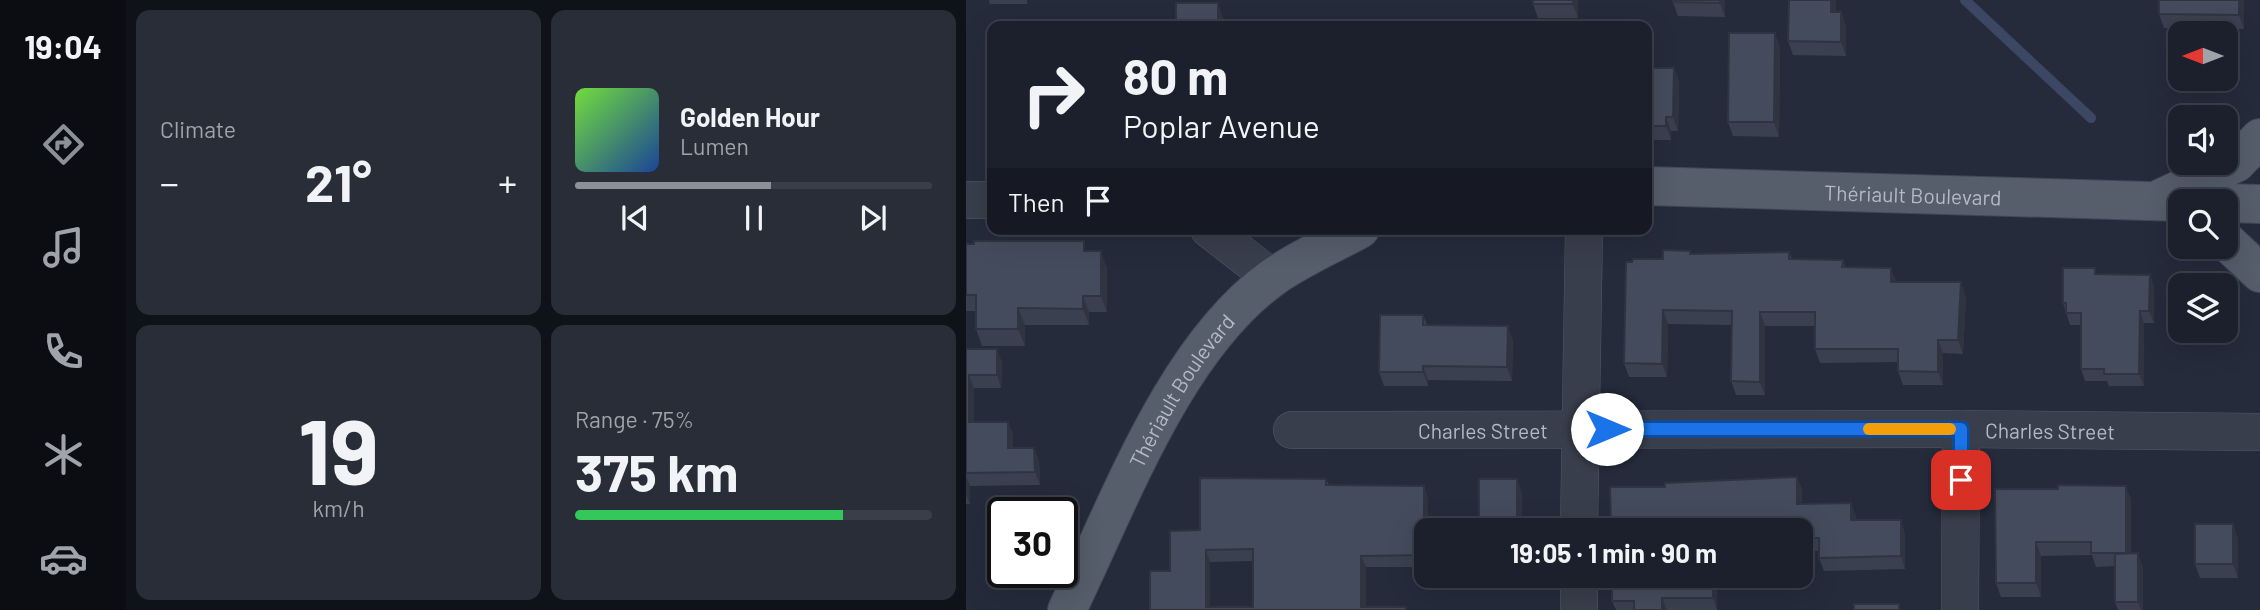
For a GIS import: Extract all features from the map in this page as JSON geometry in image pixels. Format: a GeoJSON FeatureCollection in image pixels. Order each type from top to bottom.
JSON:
{"type":"FeatureCollection","features":[{"type":"Feature","properties":{"kind":"main road"},"geometry":{"type":"LineString","coordinates":[[2197,189],[2236,163],[2260,138]]}},
{"type":"Feature","properties":{"kind":"main road","name":"Thériault Boulevard"},"geometry":{"type":"LineString","coordinates":[[1652,186],[2168,206]]}},
{"type":"Feature","properties":{"kind":"main road"},"geometry":{"type":"LineString","coordinates":[[2238,203],[2260,204]]}},
{"type":"Feature","properties":{"kind":"main road","name":"Thériault Boulevard"},"geometry":{"type":"LineString","coordinates":[[1067,610],[1170,399],[1208,338],[1272,278],[1349,235]]}},
{"type":"Feature","properties":{"kind":"main road"},"geometry":{"type":"LineString","coordinates":[[2238,252],[2260,272]]}},
{"type":"Feature","properties":{"kind":"street"},"geometry":{"type":"LineString","coordinates":[[966,200],[987,200]]}},
{"type":"Feature","properties":{"kind":"street"},"geometry":{"type":"LineString","coordinates":[[1217,235],[1272,278]]}},
{"type":"Feature","properties":{"kind":"street"},"geometry":{"type":"LineString","coordinates":[[1579,518],[1584,235]]}},
{"type":"Feature","properties":{"kind":"street"},"geometry":{"type":"LineString","coordinates":[[1960,610],[1961,429]]}},
{"type":"Feature","properties":{"kind":"street","name":"Charles Street"},"geometry":{"type":"LineString","coordinates":[[1292,430],[1961,429],[2260,432]]}},
{"type":"Feature","properties":{"kind":"street"},"geometry":{"type":"LineString","coordinates":[[1579,588],[1579,610]]}},
{"type":"Feature","properties":{"kind":"building"},"geometry":{"type":"Polygon","coordinates":[[[1533,0],[1573,0],[1573,4],[1533,4],[1533,0]]]}},
{"type":"Feature","properties":{"kind":"building"},"geometry":{"type":"Polygon","coordinates":[[[1720,0],[1720,3],[1673,2],[1720,0]]]}},
{"type":"Feature","properties":{"kind":"building"},"geometry":{"type":"Polygon","coordinates":[[[1789,0],[1831,0],[1831,12],[1841,12],[1841,42],[1788,41],[1789,0]]]}},
{"type":"Feature","properties":{"kind":"building"},"geometry":{"type":"Polygon","coordinates":[[[2159,0],[2239,0],[2239,15],[2159,14],[2159,0]]]}},
{"type":"Feature","properties":{"kind":"building"},"geometry":{"type":"Polygon","coordinates":[[[1176,3],[1218,3],[1218,21],[1176,21],[1176,3]]]}},
{"type":"Feature","properties":{"kind":"building"},"geometry":{"type":"Polygon","coordinates":[[[1729,33],[1775,33],[1774,122],[1728,122],[1729,33]]]}},
{"type":"Feature","properties":{"kind":"building"},"geometry":{"type":"Polygon","coordinates":[[[1652,68],[1674,68],[1673,117],[1666,117],[1666,126],[1652,126],[1652,68]]]}},
{"type":"Feature","properties":{"kind":"building"},"geometry":{"type":"Polygon","coordinates":[[[974,241],[1084,241],[1084,251],[1101,251],[1101,296],[1083,296],[1083,309],[1018,308],[1018,329],[976,329],[976,295],[966,295],[966,244],[974,244],[974,241]]]}},
{"type":"Feature","properties":{"kind":"building"},"geometry":{"type":"Polygon","coordinates":[[[1663,250],[1690,251],[1690,254],[1789,252],[1789,259],[1843,260],[1842,267],[1891,268],[1891,282],[1961,282],[1958,340],[1938,340],[1938,372],[1898,371],[1898,349],[1815,349],[1815,312],[1760,312],[1760,382],[1731,381],[1732,311],[1663,310],[1662,364],[1624,363],[1626,262],[1632,262],[1633,259],[1663,259],[1663,250]]]}},
{"type":"Feature","properties":{"kind":"building"},"geometry":{"type":"Polygon","coordinates":[[[2063,268],[2095,268],[2095,274],[2150,275],[2149,311],[2140,311],[2139,374],[2104,374],[2104,369],[2081,369],[2081,313],[2066,313],[2066,303],[2063,303],[2063,268]]]}},
{"type":"Feature","properties":{"kind":"building"},"geometry":{"type":"Polygon","coordinates":[[[1380,315],[1423,315],[1423,325],[1508,326],[1507,367],[1423,366],[1423,372],[1379,372],[1380,315]]]}},
{"type":"Feature","properties":{"kind":"building"},"geometry":{"type":"Polygon","coordinates":[[[966,349],[997,349],[997,375],[969,375],[969,422],[1008,422],[1008,448],[1034,448],[1035,472],[966,473],[966,349]]]}},
{"type":"Feature","properties":{"kind":"building"},"geometry":{"type":"Polygon","coordinates":[[[1797,477],[1797,504],[1851,503],[1851,520],[1901,520],[1901,556],[1819,558],[1819,538],[1813,538],[1813,518],[1611,518],[1610,487],[1665,487],[1665,483],[1797,477]]]}},
{"type":"Feature","properties":{"kind":"building"},"geometry":{"type":"Polygon","coordinates":[[[1200,478],[1326,479],[1326,485],[1424,486],[1424,518],[1414,518],[1414,555],[1361,556],[1361,607],[1406,607],[1406,610],[1150,610],[1150,571],[1170,571],[1170,531],[1200,530],[1200,478]],[[1253,549],[1206,550],[1206,607],[1253,607],[1253,549]]]}},
{"type":"Feature","properties":{"kind":"building"},"geometry":{"type":"Polygon","coordinates":[[[1479,479],[1517,479],[1517,518],[1479,518],[1479,479]]]}},
{"type":"Feature","properties":{"kind":"building"},"geometry":{"type":"Polygon","coordinates":[[[2058,485],[2126,486],[2126,553],[2091,553],[2091,542],[2036,542],[2036,583],[1996,583],[1995,489],[2058,489],[2058,485]]]}},
{"type":"Feature","properties":{"kind":"building"},"geometry":{"type":"Polygon","coordinates":[[[2195,524],[2233,524],[2233,564],[2195,564],[2195,524]]]}},
{"type":"Feature","properties":{"kind":"building"},"geometry":{"type":"Polygon","coordinates":[[[2138,553],[2138,602],[2115,602],[2115,554],[2138,553]]]}},
{"type":"Feature","properties":{"kind":"building"},"geometry":{"type":"Polygon","coordinates":[[[1612,588],[1713,588],[1713,598],[1662,598],[1662,610],[1634,610],[1634,601],[1612,601],[1612,588]]]}},
{"type":"Feature","properties":{"kind":"building"},"geometry":{"type":"Polygon","coordinates":[[[1854,604],[1899,604],[1899,610],[1854,610],[1854,604]]]}},
{"type":"Feature","properties":{"kind":"waterway"},"geometry":{"type":"LineString","coordinates":[[1965,0],[2091,118]]}},
{"type":"Feature","properties":{"kind":"slow traffic"},"geometry":{"type":"LineString","coordinates":[[1869,429],[1950,429]]}},
{"type":"Feature","properties":{"kind":"route"},"geometry":{"type":"LineString","coordinates":[[1607,429],[1961,429],[1961,480]]}}]}
